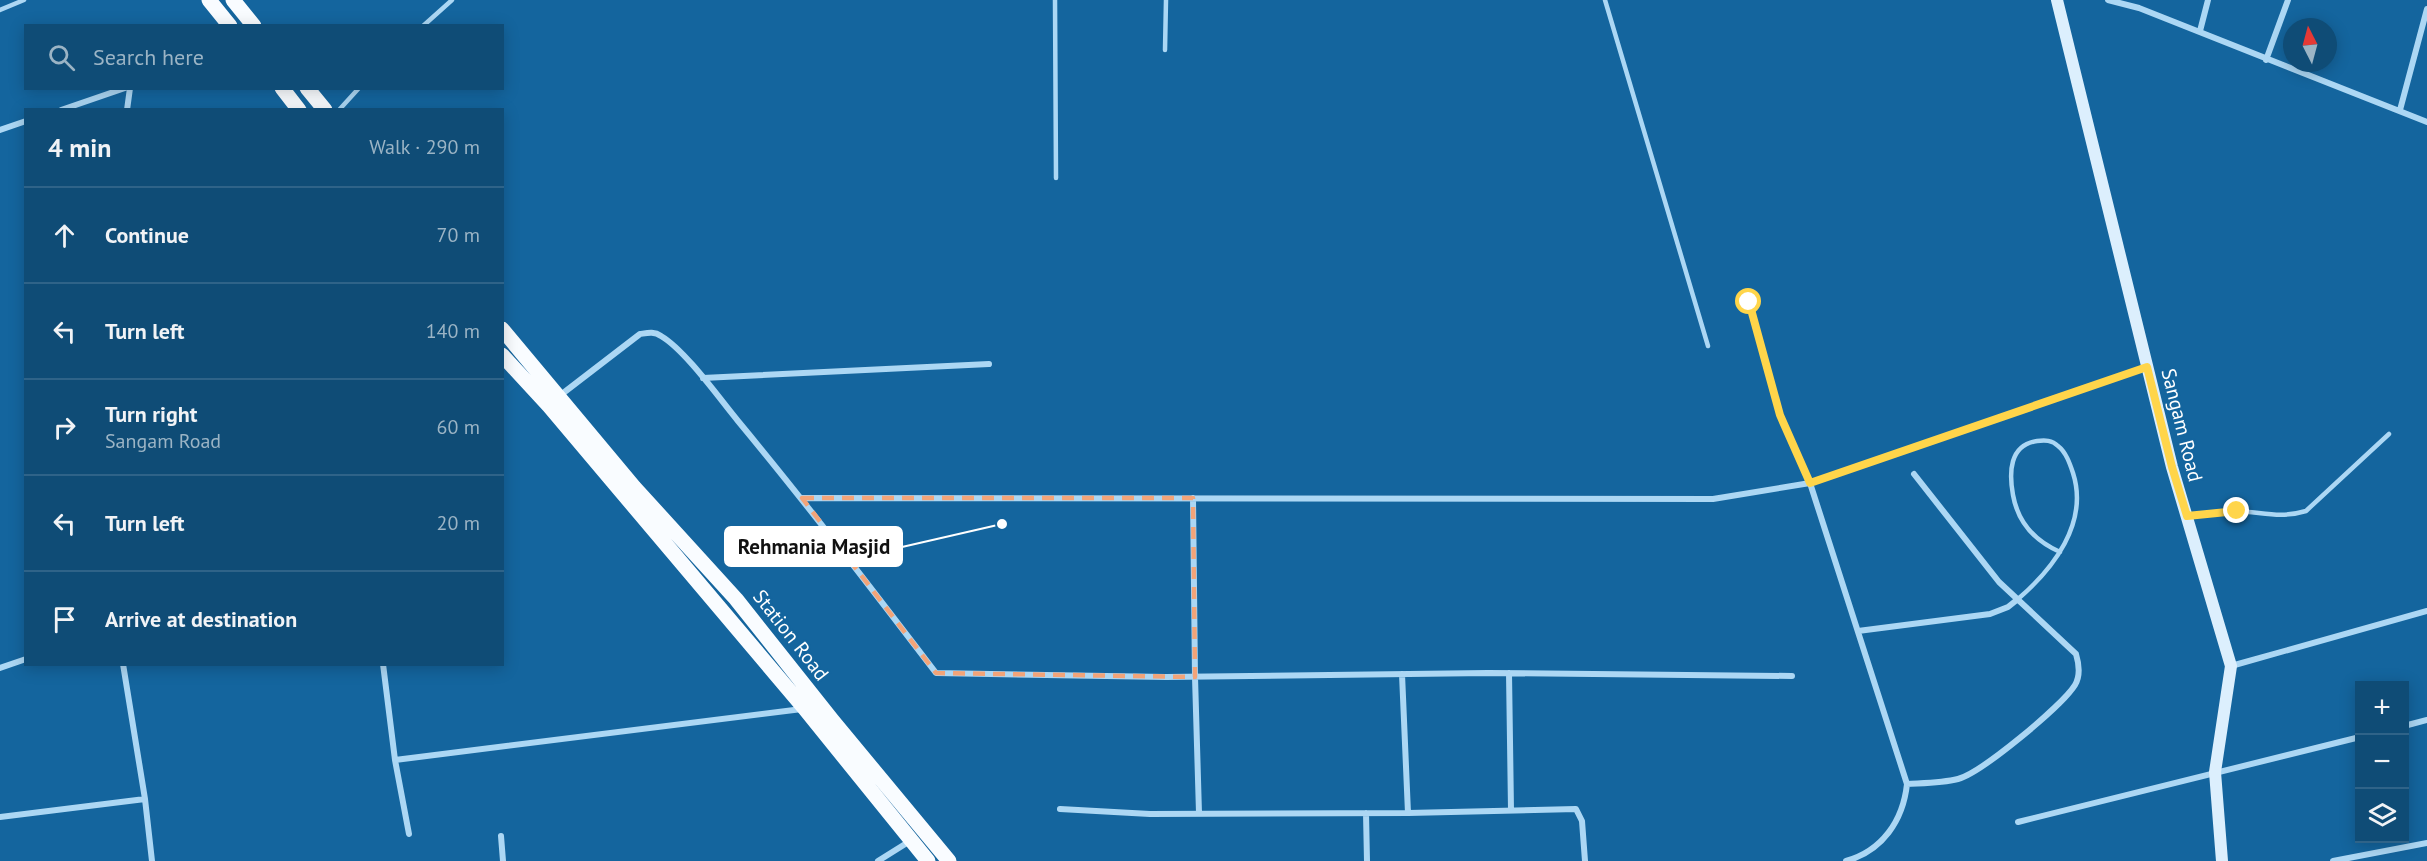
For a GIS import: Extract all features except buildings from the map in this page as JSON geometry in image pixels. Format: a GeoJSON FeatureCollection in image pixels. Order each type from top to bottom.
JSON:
{"type":"FeatureCollection","features":[{"type":"Feature","properties":{"kind":"main road"},"geometry":{"type":"LineString","coordinates":[[209,0],[228,24]]}},
{"type":"Feature","properties":{"kind":"main road"},"geometry":{"type":"LineString","coordinates":[[233,0],[252,24]]}},
{"type":"Feature","properties":{"kind":"main road"},"geometry":{"type":"LineString","coordinates":[[284,90],[297,108]]}},
{"type":"Feature","properties":{"kind":"main road"},"geometry":{"type":"LineString","coordinates":[[309,90],[324,108]]}},
{"type":"Feature","properties":{"kind":"main road","name":"Station Road"},"geometry":{"type":"LineString","coordinates":[[504,334],[553,402],[928,861]]}},
{"type":"Feature","properties":{"kind":"main road","name":"Station Road"},"geometry":{"type":"LineString","coordinates":[[504,357],[553,402],[736,599],[832,720],[949,861]]}},
{"type":"Feature","properties":{"kind":"street","name":"Sangam Road"},"geometry":{"type":"LineString","coordinates":[[2057,0],[2172,467],[2231,666],[2215,772],[2222,861]]}},
{"type":"Feature","properties":{"kind":"street"},"geometry":{"type":"LineString","coordinates":[[2108,0],[2139,8],[2200,31],[2266,60],[2427,122]]}},
{"type":"Feature","properties":{"kind":"street"},"geometry":{"type":"LineString","coordinates":[[2139,8],[2141,0]]}},
{"type":"Feature","properties":{"kind":"street"},"geometry":{"type":"LineString","coordinates":[[2200,31],[2208,0]]}},
{"type":"Feature","properties":{"kind":"street"},"geometry":{"type":"LineString","coordinates":[[2266,60],[2288,0]]}},
{"type":"Feature","properties":{"kind":"street"},"geometry":{"type":"LineString","coordinates":[[2400,110],[2427,9]]}},
{"type":"Feature","properties":{"kind":"street"},"geometry":{"type":"LineString","coordinates":[[68,108],[119,90]]}},
{"type":"Feature","properties":{"kind":"street"},"geometry":{"type":"LineString","coordinates":[[127,108],[130,90]]}},
{"type":"Feature","properties":{"kind":"street"},"geometry":{"type":"LineString","coordinates":[[0,130],[24,122]]}},
{"type":"Feature","properties":{"kind":"street"},"geometry":{"type":"LineString","coordinates":[[553,402],[639,334],[649,332],[659,334],[669,341],[703,378],[802,498],[936,673],[1195,677],[1509,673],[1792,676]]}},
{"type":"Feature","properties":{"kind":"street"},"geometry":{"type":"LineString","coordinates":[[703,378],[989,364]]}},
{"type":"Feature","properties":{"kind":"street"},"geometry":{"type":"LineString","coordinates":[[802,498],[1713,499],[1810,483],[2147,367]]}},
{"type":"Feature","properties":{"kind":"street"},"geometry":{"type":"LineString","coordinates":[[1907,784],[1958,779],[1977,771],[2038,722],[2075,685],[2079,664],[2076,654],[1999,582],[1914,474]]}},
{"type":"Feature","properties":{"kind":"street"},"geometry":{"type":"LineString","coordinates":[[1810,483],[1907,784],[1905,805],[1891,831],[1863,856],[1846,861]]}},
{"type":"Feature","properties":{"kind":"street"},"geometry":{"type":"LineString","coordinates":[[1194,498],[1195,677],[1199,813]]}},
{"type":"Feature","properties":{"kind":"street"},"geometry":{"type":"LineString","coordinates":[[1858,631],[1990,614],[2008,607],[2018,599]]}},
{"type":"Feature","properties":{"kind":"street"},"geometry":{"type":"LineString","coordinates":[[2231,666],[2427,611]]}},
{"type":"Feature","properties":{"kind":"street"},"geometry":{"type":"LineString","coordinates":[[0,668],[24,657]]}},
{"type":"Feature","properties":{"kind":"street"},"geometry":{"type":"LineString","coordinates":[[123,666],[145,799],[152,861]]}},
{"type":"Feature","properties":{"kind":"street"},"geometry":{"type":"LineString","coordinates":[[383,666],[394,760],[409,834]]}},
{"type":"Feature","properties":{"kind":"street"},"geometry":{"type":"LineString","coordinates":[[1509,673],[1511,810]]}},
{"type":"Feature","properties":{"kind":"street"},"geometry":{"type":"LineString","coordinates":[[1402,674],[1408,813]]}},
{"type":"Feature","properties":{"kind":"street"},"geometry":{"type":"LineString","coordinates":[[394,760],[805,709]]}},
{"type":"Feature","properties":{"kind":"street"},"geometry":{"type":"LineString","coordinates":[[2409,725],[2427,720]]}},
{"type":"Feature","properties":{"kind":"street"},"geometry":{"type":"LineString","coordinates":[[2018,822],[2355,737]]}},
{"type":"Feature","properties":{"kind":"street"},"geometry":{"type":"LineString","coordinates":[[0,817],[145,799]]}},
{"type":"Feature","properties":{"kind":"street"},"geometry":{"type":"LineString","coordinates":[[1060,809],[1150,814],[1576,810],[1582,821],[1585,861]]}},
{"type":"Feature","properties":{"kind":"street"},"geometry":{"type":"LineString","coordinates":[[1366,813],[1367,861]]}},
{"type":"Feature","properties":{"kind":"street"},"geometry":{"type":"LineString","coordinates":[[501,836],[503,861]]}},
{"type":"Feature","properties":{"kind":"street"},"geometry":{"type":"LineString","coordinates":[[878,861],[910,841]]}},
{"type":"Feature","properties":{"kind":"street"},"geometry":{"type":"LineString","coordinates":[[2333,861],[2427,843]]}},
{"type":"Feature","properties":{"kind":"lane"},"geometry":{"type":"LineString","coordinates":[[0,10],[24,0]]}},
{"type":"Feature","properties":{"kind":"lane"},"geometry":{"type":"LineString","coordinates":[[425,24],[452,0]]}},
{"type":"Feature","properties":{"kind":"lane"},"geometry":{"type":"LineString","coordinates":[[1055,0],[1056,178]]}},
{"type":"Feature","properties":{"kind":"lane"},"geometry":{"type":"LineString","coordinates":[[1165,50],[1166,0]]}},
{"type":"Feature","properties":{"kind":"lane"},"geometry":{"type":"LineString","coordinates":[[1605,0],[1708,346]]}},
{"type":"Feature","properties":{"kind":"lane"},"geometry":{"type":"LineString","coordinates":[[341,108],[357,90]]}},
{"type":"Feature","properties":{"kind":"lane"},"geometry":{"type":"LineString","coordinates":[[1749,302],[1780,415],[1810,483]]}},
{"type":"Feature","properties":{"kind":"lane"},"geometry":{"type":"LineString","coordinates":[[2187,516],[2237,511],[2275,516],[2306,511],[2389,434]]}},
{"type":"Feature","properties":{"kind":"lane"},"geometry":{"type":"LineString","coordinates":[[2018,599],[2049,568],[2060,552],[2074,522],[2077,502],[2074,477],[2061,447],[2052,441],[2030,442],[2019,448],[2014,456],[2010,472],[2013,497],[2019,517],[2030,533],[2046,546],[2060,552]]}},
{"type":"Feature","properties":{"kind":"highlighted area"},"geometry":{"type":"Polygon","coordinates":[[[802,498],[1193,498],[1195,677],[936,673],[802,498]]]}},
{"type":"Feature","properties":{"kind":"place","name":"Rehmania Masjid"},"geometry":{"type":"Point","coordinates":[1002,524]}},
{"type":"Feature","properties":{"kind":"route"},"geometry":{"type":"LineString","coordinates":[[1749,302],[1780,415],[1810,483],[2147,367],[2187,516],[2237,511]]}}]}
